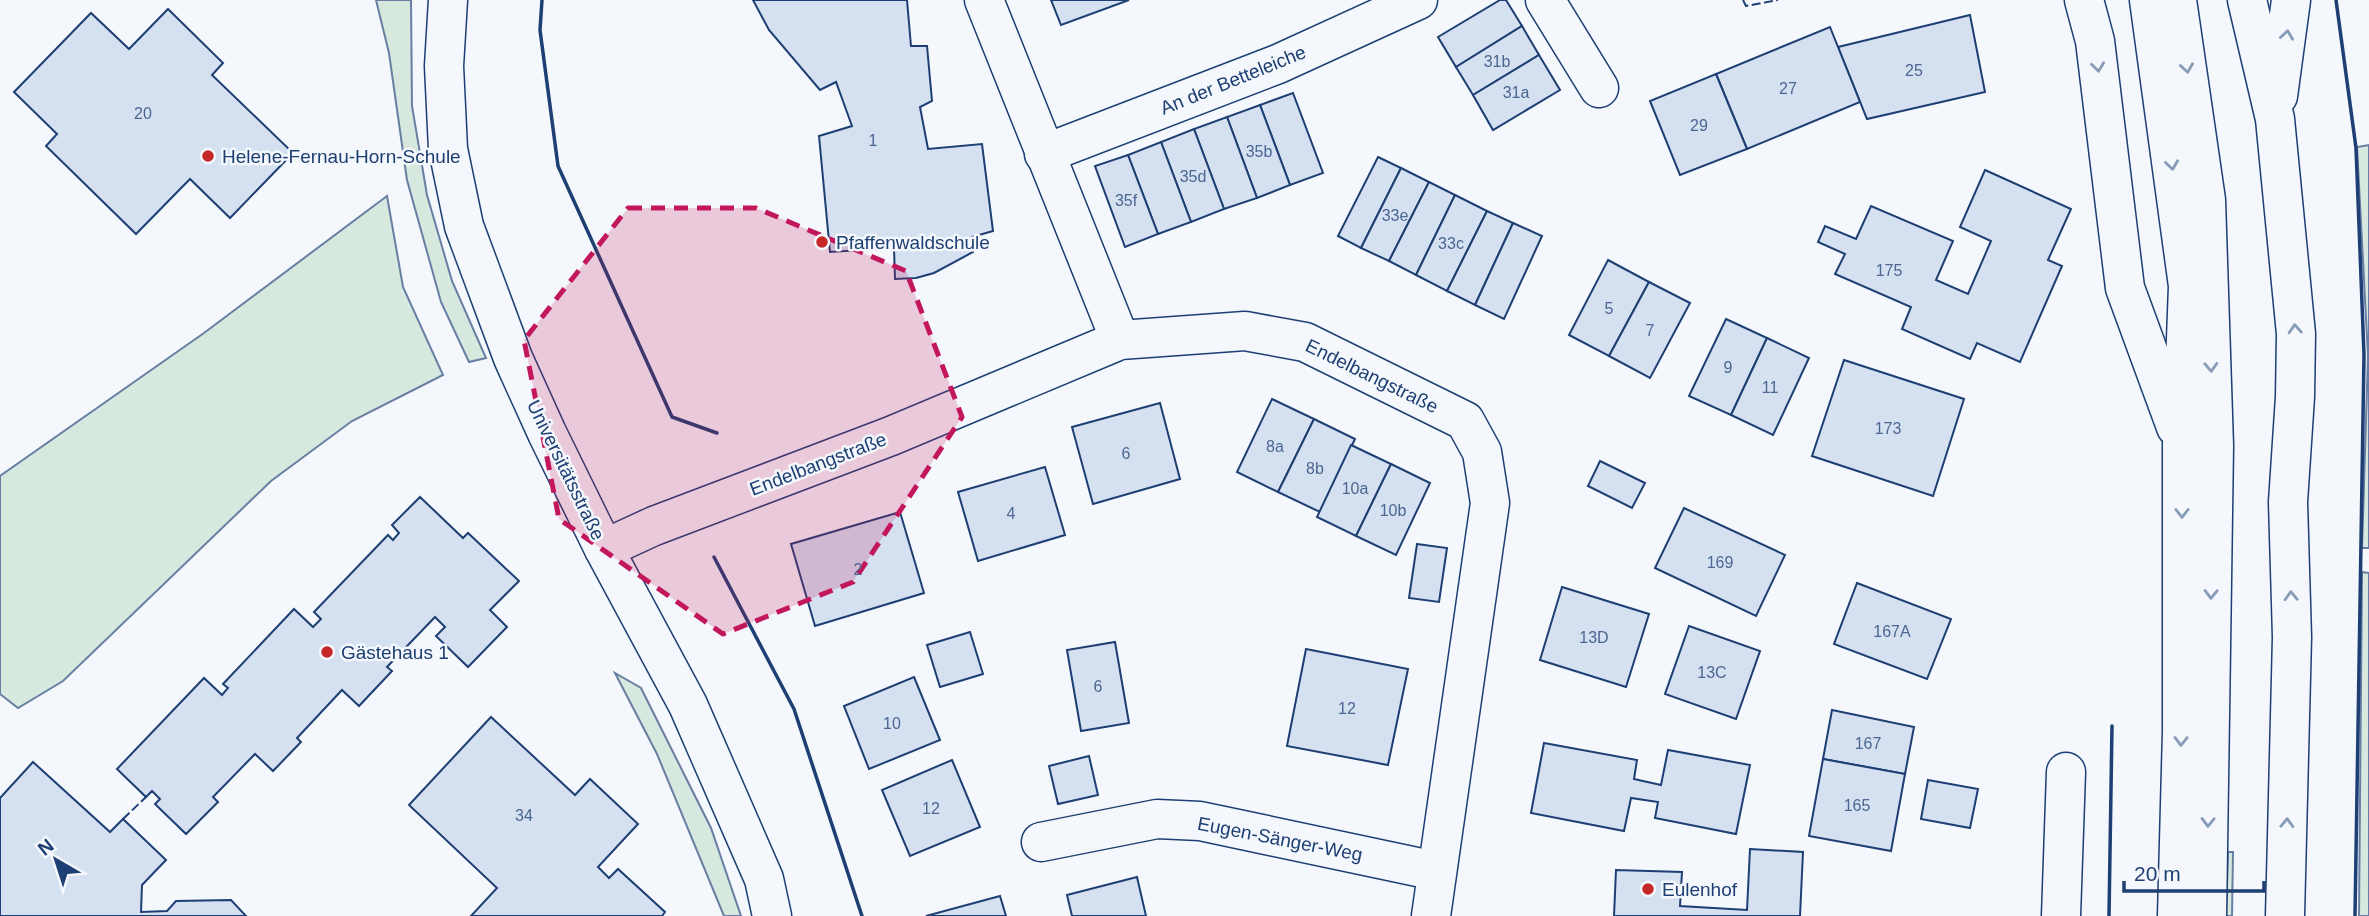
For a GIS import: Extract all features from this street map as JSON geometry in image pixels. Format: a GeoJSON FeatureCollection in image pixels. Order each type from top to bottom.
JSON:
{"type":"FeatureCollection","features":[{"type":"Feature","properties":{"kind":"main road","name":"Universitätsstraße"},"geometry":{"type":"LineString","coordinates":[[448,0],[444,66],[448,149],[464,226],[513,358],[604,549],[688,705],[764,879],[772,916]]}},
{"type":"Feature","properties":{"kind":"main road"},"geometry":{"type":"LineString","coordinates":[[984,0],[1120,340]]}},
{"type":"Feature","properties":{"kind":"main road","name":"An der Betteleiche"},"geometry":{"type":"LineString","coordinates":[[1044,154],[1278,64],[1418,0]]}},
{"type":"Feature","properties":{"kind":"main road"},"geometry":{"type":"LineString","coordinates":[[1545,0],[1599,88]]}},
{"type":"Feature","properties":{"kind":"main road"},"geometry":{"type":"LineString","coordinates":[[2084,0],[2095,41],[2125,288],[2182,445]]}},
{"type":"Feature","properties":{"kind":"main road"},"geometry":{"type":"LineString","coordinates":[[2150,0],[2188,286],[2182,445],[2182,731],[2177,916]]}},
{"type":"Feature","properties":{"kind":"main road"},"geometry":{"type":"LineString","coordinates":[[2177,0],[2206,200],[2214,446],[2207,916]]}},
{"type":"Feature","properties":{"kind":"main road"},"geometry":{"type":"LineString","coordinates":[[2247,0],[2275,118],[2295,334],[2295,397],[2288,502],[2292,637],[2285,916]]}},
{"type":"Feature","properties":{"kind":"main road"},"geometry":{"type":"LineString","coordinates":[[2275,118],[2291,0]]}},
{"type":"Feature","properties":{"kind":"main road","name":"Endelbangstraße"},"geometry":{"type":"LineString","coordinates":[[604,549],[653,526],[891,436],[1120,340],[1245,331],[1305,342],[1465,421],[1482,452],[1490,503],[1431,916]]}},
{"type":"Feature","properties":{"kind":"main road"},"geometry":{"type":"LineString","coordinates":[[2061,916],[2066,772]]}},
{"type":"Feature","properties":{"kind":"main road","name":"Eugen-Sänger-Weg"},"geometry":{"type":"LineString","coordinates":[[1041,842],[1157,819],[1200,821],[1436,871]]}},
{"type":"Feature","properties":{"kind":"highlighted area"},"geometry":{"type":"Polygon","coordinates":[[[628,208],[756,208],[906,271],[962,417],[853,582],[723,634],[559,519],[524,340],[628,208]]]}},
{"type":"Feature","properties":{"kind":"shaded area"},"geometry":{"type":"Polygon","coordinates":[[[376,0],[411,0],[412,106],[427,195],[452,281],[486,358],[469,362],[441,302],[407,180],[389,53],[376,0]]]}},
{"type":"Feature","properties":{"kind":"shaded area"},"geometry":{"type":"Polygon","coordinates":[[[2369,145],[2369,548],[2362,548],[2368,356],[2357,147],[2369,145]]]}},
{"type":"Feature","properties":{"kind":"shaded area"},"geometry":{"type":"Polygon","coordinates":[[[387,196],[403,287],[443,375],[352,421],[271,481],[63,681],[18,708],[0,694],[0,476],[204,333],[387,196]]]}},
{"type":"Feature","properties":{"kind":"shaded area"},"geometry":{"type":"Polygon","coordinates":[[[2362,572],[2369,573],[2369,916],[2359,916],[2362,572]]]}},
{"type":"Feature","properties":{"kind":"shaded area"},"geometry":{"type":"Polygon","coordinates":[[[615,673],[641,688],[711,828],[741,916],[724,916],[657,754],[615,673]]]}},
{"type":"Feature","properties":{"kind":"shaded area"},"geometry":{"type":"Polygon","coordinates":[[[2228,852],[2233,852],[2232,916],[2226,916],[2228,852]]]}},
{"type":"Feature","properties":{"kind":"building","name":"Pfaffenwaldschule"},"geometry":{"type":"Polygon","coordinates":[[[753,0],[907,0],[911,46],[927,46],[932,101],[920,107],[928,149],[982,144],[993,231],[972,237],[973,252],[934,273],[916,278],[895,279],[894,248],[830,252],[819,136],[852,126],[836,82],[820,90],[769,30],[753,0]]]}},
{"type":"Feature","properties":{"kind":"building"},"geometry":{"type":"Polygon","coordinates":[[[1051,0],[1129,0],[1061,25],[1051,0]]]}},
{"type":"Feature","properties":{"kind":"building"},"geometry":{"type":"Polygon","coordinates":[[[1500,0],[1506,0],[1522,26],[1456,67],[1438,37],[1500,0]]]}},
{"type":"Feature","properties":{"kind":"building"},"geometry":{"type":"Polygon","coordinates":[[[168,9],[223,63],[212,75],[293,153],[230,218],[190,179],[136,234],[46,146],[57,134],[14,92],[91,13],[129,49],[168,9]]]}},
{"type":"Feature","properties":{"kind":"building"},"geometry":{"type":"Polygon","coordinates":[[[1970,15],[1985,92],[1867,119],[1838,47],[1970,15]]]}},
{"type":"Feature","properties":{"kind":"building"},"geometry":{"type":"Polygon","coordinates":[[[1522,26],[1539,55],[1473,95],[1456,67],[1522,26]]]}},
{"type":"Feature","properties":{"kind":"building"},"geometry":{"type":"Polygon","coordinates":[[[1830,27],[1860,102],[1747,149],[1716,74],[1830,27]]]}},
{"type":"Feature","properties":{"kind":"building"},"geometry":{"type":"Polygon","coordinates":[[[1539,55],[1560,90],[1493,130],[1473,95],[1539,55]]]}},
{"type":"Feature","properties":{"kind":"building"},"geometry":{"type":"Polygon","coordinates":[[[1716,74],[1747,149],[1680,175],[1650,101],[1716,74]]]}},
{"type":"Feature","properties":{"kind":"building"},"geometry":{"type":"Polygon","coordinates":[[[1293,93],[1323,173],[1290,185],[1260,105],[1293,93]]]}},
{"type":"Feature","properties":{"kind":"building"},"geometry":{"type":"Polygon","coordinates":[[[1260,105],[1290,185],[1257,198],[1227,117],[1260,105]]]}},
{"type":"Feature","properties":{"kind":"building"},"geometry":{"type":"Polygon","coordinates":[[[1227,117],[1257,198],[1224,209],[1194,129],[1227,117]]]}},
{"type":"Feature","properties":{"kind":"building"},"geometry":{"type":"Polygon","coordinates":[[[1194,129],[1224,209],[1191,222],[1161,142],[1194,129]]]}},
{"type":"Feature","properties":{"kind":"building"},"geometry":{"type":"Polygon","coordinates":[[[1161,142],[1191,222],[1158,234],[1128,155],[1161,142]]]}},
{"type":"Feature","properties":{"kind":"building"},"geometry":{"type":"Polygon","coordinates":[[[1128,155],[1158,234],[1125,247],[1095,166],[1128,155]]]}},
{"type":"Feature","properties":{"kind":"building"},"geometry":{"type":"Polygon","coordinates":[[[1378,157],[1401,168],[1361,248],[1338,236],[1378,157]]]}},
{"type":"Feature","properties":{"kind":"building"},"geometry":{"type":"Polygon","coordinates":[[[1401,168],[1429,182],[1389,261],[1361,248],[1401,168]]]}},
{"type":"Feature","properties":{"kind":"building"},"geometry":{"type":"Polygon","coordinates":[[[1985,170],[2071,209],[2048,260],[2062,266],[2020,362],[1977,343],[1970,359],[1902,329],[1911,307],[1835,274],[1845,254],[1818,242],[1825,226],[1856,239],[1871,206],[1953,241],[1936,280],[1968,294],[1991,241],[1960,227],[1985,170]]]}},
{"type":"Feature","properties":{"kind":"building"},"geometry":{"type":"Polygon","coordinates":[[[1429,182],[1455,195],[1416,275],[1389,261],[1429,182]]]}},
{"type":"Feature","properties":{"kind":"building"},"geometry":{"type":"Polygon","coordinates":[[[1455,195],[1487,211],[1447,291],[1416,275],[1455,195]]]}},
{"type":"Feature","properties":{"kind":"building"},"geometry":{"type":"Polygon","coordinates":[[[1487,211],[1513,223],[1475,305],[1447,291],[1487,211]]]}},
{"type":"Feature","properties":{"kind":"building"},"geometry":{"type":"Polygon","coordinates":[[[1513,223],[1542,236],[1504,319],[1475,305],[1513,223]]]}},
{"type":"Feature","properties":{"kind":"building"},"geometry":{"type":"Polygon","coordinates":[[[1608,260],[1649,282],[1609,356],[1569,335],[1608,260]]]}},
{"type":"Feature","properties":{"kind":"building"},"geometry":{"type":"Polygon","coordinates":[[[1649,282],[1690,303],[1650,378],[1609,356],[1649,282]]]}},
{"type":"Feature","properties":{"kind":"building"},"geometry":{"type":"Polygon","coordinates":[[[1726,319],[1767,338],[1731,415],[1689,396],[1726,319]]]}},
{"type":"Feature","properties":{"kind":"building"},"geometry":{"type":"Polygon","coordinates":[[[1767,338],[1809,358],[1773,435],[1731,415],[1767,338]]]}},
{"type":"Feature","properties":{"kind":"building"},"geometry":{"type":"Polygon","coordinates":[[[1844,360],[1964,399],[1933,496],[1812,456],[1844,360]]]}},
{"type":"Feature","properties":{"kind":"building"},"geometry":{"type":"Polygon","coordinates":[[[1272,399],[1314,419],[1278,492],[1237,472],[1272,399]]]}},
{"type":"Feature","properties":{"kind":"building"},"geometry":{"type":"Polygon","coordinates":[[[1160,403],[1180,479],[1093,504],[1072,427],[1160,403]]]}},
{"type":"Feature","properties":{"kind":"building"},"geometry":{"type":"Polygon","coordinates":[[[1314,419],[1355,439],[1320,512],[1278,492],[1314,419]]]}},
{"type":"Feature","properties":{"kind":"building"},"geometry":{"type":"Polygon","coordinates":[[[1351,445],[1391,464],[1356,536],[1317,517],[1351,445]]]}},
{"type":"Feature","properties":{"kind":"building"},"geometry":{"type":"Polygon","coordinates":[[[1600,461],[1645,483],[1632,508],[1588,486],[1600,461]]]}},
{"type":"Feature","properties":{"kind":"building"},"geometry":{"type":"Polygon","coordinates":[[[1391,464],[1430,483],[1396,555],[1356,536],[1391,464]]]}},
{"type":"Feature","properties":{"kind":"building"},"geometry":{"type":"Polygon","coordinates":[[[1045,467],[1065,535],[978,561],[958,492],[1045,467]]]}},
{"type":"Feature","properties":{"kind":"building","name":"Gästehaus 1"},"geometry":{"type":"Polygon","coordinates":[[[420,497],[463,538],[468,533],[519,581],[490,610],[507,627],[468,667],[436,636],[445,627],[435,617],[387,667],[392,671],[359,706],[342,690],[297,738],[301,742],[273,771],[255,754],[213,797],[218,802],[186,834],[155,804],[160,799],[152,791],[146,797],[117,769],[204,678],[222,695],[228,688],[223,684],[294,609],[313,627],[321,619],[314,612],[388,535],[393,540],[399,533],[392,525],[420,497]]]}},
{"type":"Feature","properties":{"kind":"building"},"geometry":{"type":"Polygon","coordinates":[[[1684,508],[1785,555],[1756,616],[1655,568],[1684,508]]]}},
{"type":"Feature","properties":{"kind":"building"},"geometry":{"type":"Polygon","coordinates":[[[900,512],[924,593],[815,626],[791,544],[900,512]]]}},
{"type":"Feature","properties":{"kind":"building"},"geometry":{"type":"Polygon","coordinates":[[[1417,544],[1447,548],[1439,602],[1409,598],[1417,544]]]}},
{"type":"Feature","properties":{"kind":"building"},"geometry":{"type":"Polygon","coordinates":[[[1857,583],[1951,619],[1927,679],[1834,644],[1857,583]]]}},
{"type":"Feature","properties":{"kind":"building"},"geometry":{"type":"Polygon","coordinates":[[[1562,587],[1649,614],[1626,687],[1540,660],[1562,587]]]}},
{"type":"Feature","properties":{"kind":"building"},"geometry":{"type":"Polygon","coordinates":[[[1689,626],[1760,651],[1736,719],[1665,694],[1689,626]]]}},
{"type":"Feature","properties":{"kind":"building"},"geometry":{"type":"Polygon","coordinates":[[[970,632],[983,674],[940,687],[927,645],[970,632]]]}},
{"type":"Feature","properties":{"kind":"building"},"geometry":{"type":"Polygon","coordinates":[[[1115,642],[1129,723],[1081,731],[1067,650],[1115,642]]]}},
{"type":"Feature","properties":{"kind":"building"},"geometry":{"type":"Polygon","coordinates":[[[1306,649],[1408,669],[1388,765],[1287,746],[1306,649]]]}},
{"type":"Feature","properties":{"kind":"building"},"geometry":{"type":"Polygon","coordinates":[[[914,677],[940,740],[869,769],[844,706],[914,677]]]}},
{"type":"Feature","properties":{"kind":"building"},"geometry":{"type":"Polygon","coordinates":[[[1832,710],[1914,727],[1905,774],[1823,759],[1832,710]]]}},
{"type":"Feature","properties":{"kind":"building"},"geometry":{"type":"Polygon","coordinates":[[[491,717],[575,795],[590,779],[638,824],[598,867],[609,878],[618,869],[665,912],[662,916],[471,916],[497,888],[409,805],[491,717]]]}},
{"type":"Feature","properties":{"kind":"building"},"geometry":{"type":"Polygon","coordinates":[[[1544,743],[1637,760],[1634,779],[1661,785],[1668,750],[1750,765],[1736,834],[1655,818],[1658,802],[1631,798],[1624,831],[1531,813],[1544,743]]]}},
{"type":"Feature","properties":{"kind":"building"},"geometry":{"type":"Polygon","coordinates":[[[1089,756],[1098,795],[1058,804],[1049,766],[1089,756]]]}},
{"type":"Feature","properties":{"kind":"building"},"geometry":{"type":"Polygon","coordinates":[[[1823,759],[1905,774],[1891,851],[1809,836],[1823,759]]]}},
{"type":"Feature","properties":{"kind":"building"},"geometry":{"type":"Polygon","coordinates":[[[952,760],[980,827],[910,856],[882,790],[952,760]]]}},
{"type":"Feature","properties":{"kind":"building"},"geometry":{"type":"Polygon","coordinates":[[[33,762],[110,832],[123,819],[166,860],[142,885],[141,912],[167,911],[176,901],[231,900],[246,916],[0,916],[0,798],[33,762]]]}},
{"type":"Feature","properties":{"kind":"building"},"geometry":{"type":"Polygon","coordinates":[[[1928,780],[1978,789],[1970,828],[1921,819],[1928,780]]]}},
{"type":"Feature","properties":{"kind":"building","name":"Eulenhof"},"geometry":{"type":"Polygon","coordinates":[[[1750,849],[1803,852],[1800,916],[1614,916],[1616,870],[1682,872],[1680,906],[1747,910],[1750,849]]]}},
{"type":"Feature","properties":{"kind":"building"},"geometry":{"type":"Polygon","coordinates":[[[1137,877],[1146,916],[1072,916],[1067,895],[1137,877]]]}},
{"type":"Feature","properties":{"kind":"building"},"geometry":{"type":"Polygon","coordinates":[[[1000,896],[1006,916],[926,916],[1000,896]]]}},
{"type":"Feature","properties":{"kind":"fence"},"geometry":{"type":"LineString","coordinates":[[1743,0],[1746,6],[1778,0]]}},
{"type":"Feature","properties":{"kind":"fence"},"geometry":{"type":"LineString","coordinates":[[123,819],[146,797]]}},
{"type":"Feature","properties":{"kind":"wall"},"geometry":{"type":"LineString","coordinates":[[542,0],[540,30],[558,166],[672,417],[717,433]]}},
{"type":"Feature","properties":{"kind":"wall"},"geometry":{"type":"LineString","coordinates":[[2336,0],[2356,148],[2364,355],[2355,916]]}},
{"type":"Feature","properties":{"kind":"wall"},"geometry":{"type":"LineString","coordinates":[[714,557],[794,709],[862,916]]}},
{"type":"Feature","properties":{"kind":"wall"},"geometry":{"type":"LineString","coordinates":[[2109,916],[2112,726]]}},
{"type":"Feature","properties":{"kind":"place","name":"Helene-Fernau-Horn-Schule"},"geometry":{"type":"Point","coordinates":[208,156]}},
{"type":"Feature","properties":{"kind":"place","name":"Pfaffenwaldschule"},"geometry":{"type":"Point","coordinates":[822,242]}},
{"type":"Feature","properties":{"kind":"place","name":"Gästehaus 1"},"geometry":{"type":"Point","coordinates":[327,652]}},
{"type":"Feature","properties":{"kind":"place","name":"Eulenhof"},"geometry":{"type":"Point","coordinates":[1648,889]}}]}
